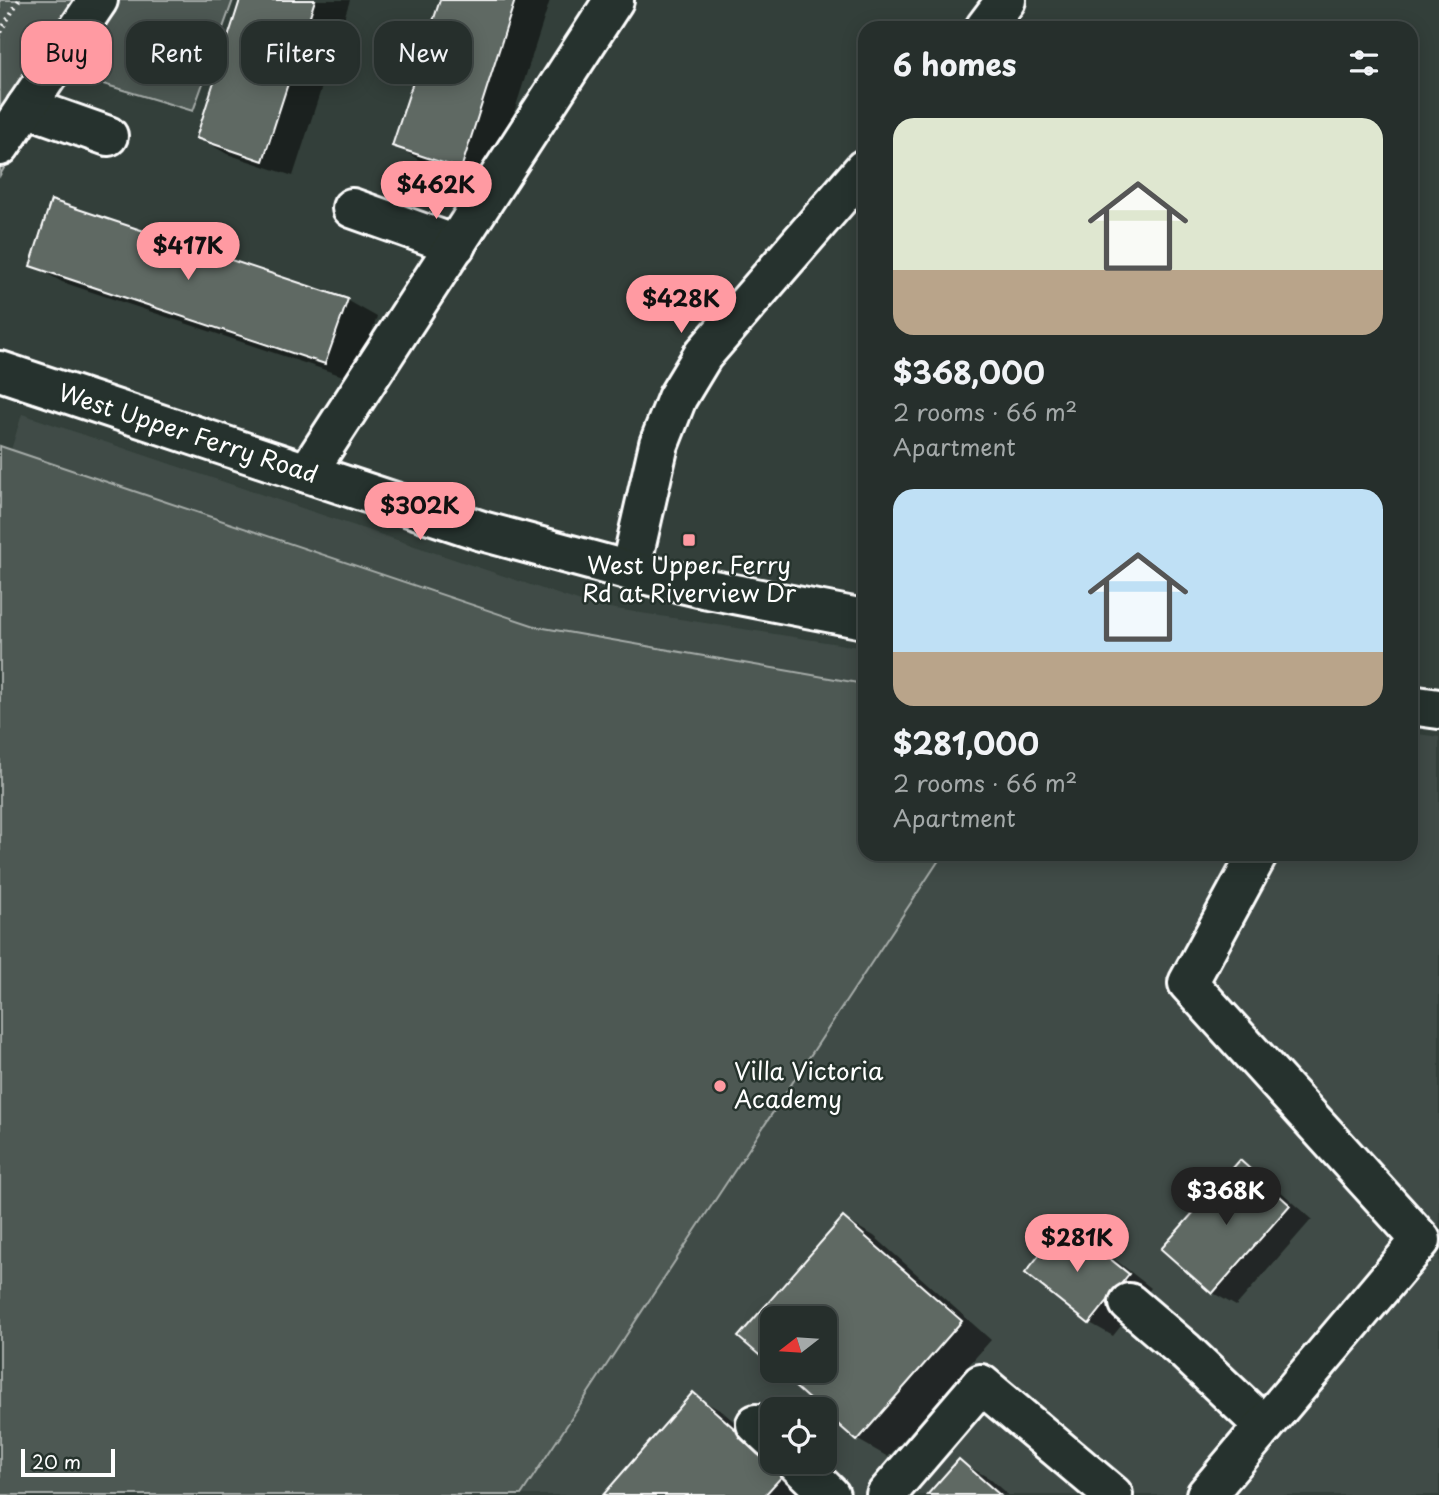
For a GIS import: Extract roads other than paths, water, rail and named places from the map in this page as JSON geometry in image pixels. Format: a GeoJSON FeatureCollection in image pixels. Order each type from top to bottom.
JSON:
{"type":"FeatureCollection","features":[{"type":"Feature","properties":{"kind":"street"},"geometry":{"type":"LineString","coordinates":[[0,146],[98,0]]}},
{"type":"Feature","properties":{"kind":"street"},"geometry":{"type":"LineString","coordinates":[[307,473],[614,0]]}},
{"type":"Feature","properties":{"kind":"street"},"geometry":{"type":"LineString","coordinates":[[990,21],[1006,0]]}},
{"type":"Feature","properties":{"kind":"street"},"geometry":{"type":"LineString","coordinates":[[26,107],[108,136]]}},
{"type":"Feature","properties":{"kind":"street"},"geometry":{"type":"LineString","coordinates":[[630,571],[659,444],[677,398],[703,355],[858,176]]}},
{"type":"Feature","properties":{"kind":"street"},"geometry":{"type":"LineString","coordinates":[[352,208],[456,244]]}},
{"type":"Feature","properties":{"kind":"street","name":"West Upper Ferry Road"},"geometry":{"type":"LineString","coordinates":[[0,371],[482,531],[703,588],[858,618]]}},
{"type":"Feature","properties":{"kind":"street"},"geometry":{"type":"LineString","coordinates":[[1418,706],[1439,709]]}},
{"type":"Feature","properties":{"kind":"street"},"geometry":{"type":"LineString","coordinates":[[1206,1495],[1264,1426],[1430,1243],[1188,983],[1254,861]]}},
{"type":"Feature","properties":{"kind":"street"},"geometry":{"type":"LineString","coordinates":[[1129,1303],[1185,1351],[1264,1426]]}},
{"type":"Feature","properties":{"kind":"street"},"geometry":{"type":"LineString","coordinates":[[886,1495],[981,1384],[1113,1495]]}},
{"type":"Feature","properties":{"kind":"street"},"geometry":{"type":"LineString","coordinates":[[808,1474],[830,1495]]}},
{"type":"Feature","properties":{"kind":"place","name":"West Upper Ferry Rd at Riverview Dr"},"geometry":{"type":"Point","coordinates":[689,540]}},
{"type":"Feature","properties":{"kind":"place","name":"Villa Victoria Academy"},"geometry":{"type":"Point","coordinates":[720,1086]}}]}
